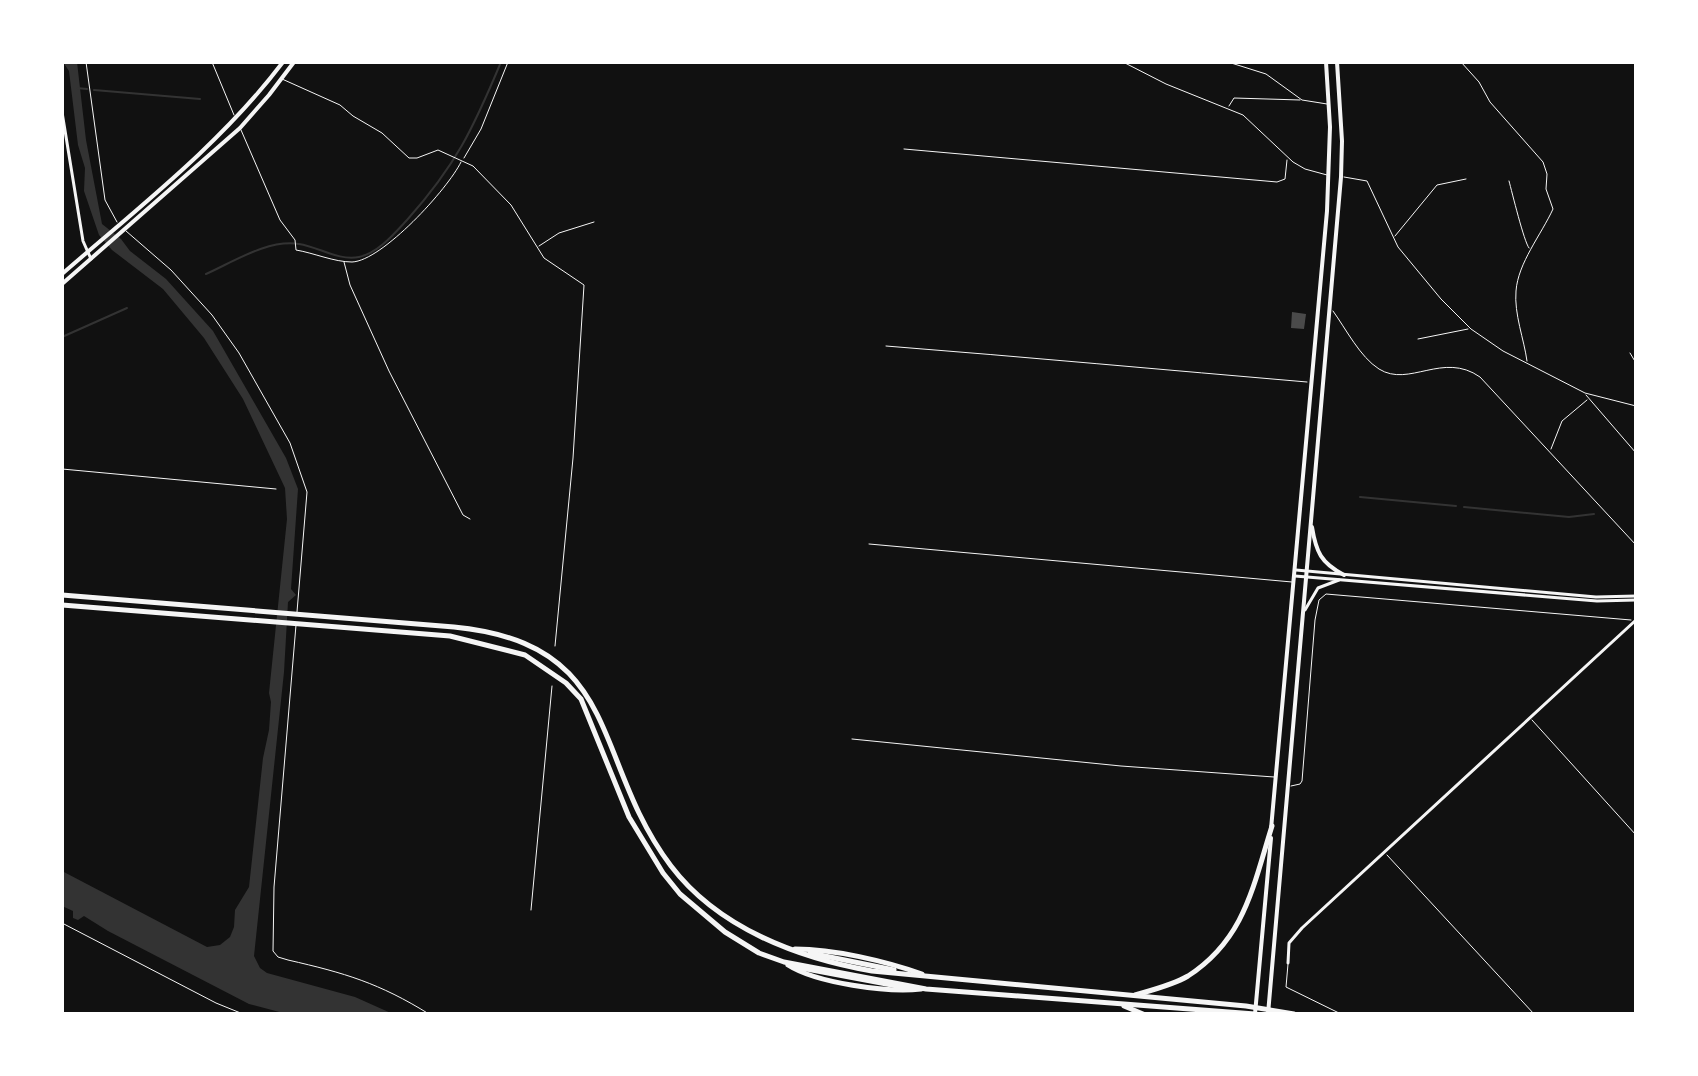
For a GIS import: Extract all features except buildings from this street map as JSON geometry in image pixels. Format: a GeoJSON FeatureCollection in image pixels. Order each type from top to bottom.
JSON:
{"type":"FeatureCollection","features":[{"type":"Feature","properties":{"kind":"highway"},"geometry":{"type":"LineString","coordinates":[[62,595],[478,629],[513,638],[560,663],[583,687],[605,726],[629,793],[650,835],[685,882],[721,914],[764,938],[840,966],[1245,1009],[1255,1014]]}},
{"type":"Feature","properties":{"kind":"highway"},"geometry":{"type":"LineString","coordinates":[[62,605],[450,636],[525,655],[566,683],[581,699],[629,817],[672,884],[690,904],[725,932],[759,953],[784,962],[926,989],[1120,1004],[1286,1011],[1294,1014]]}},
{"type":"Feature","properties":{"kind":"highway"},"geometry":{"type":"LineString","coordinates":[[1130,997],[1188,976],[1234,934],[1272,826]]}},
{"type":"Feature","properties":{"kind":"highway"},"geometry":{"type":"LineString","coordinates":[[792,949],[813,949],[899,966],[931,977]]}},
{"type":"Feature","properties":{"kind":"highway"},"geometry":{"type":"LineString","coordinates":[[1120,1004],[1143,1014]]}},
{"type":"Feature","properties":{"kind":"main road"},"geometry":{"type":"LineString","coordinates":[[62,274],[236,120],[283,62]]}},
{"type":"Feature","properties":{"kind":"main road"},"geometry":{"type":"LineString","coordinates":[[62,284],[240,128],[294,62]]}},
{"type":"Feature","properties":{"kind":"main road"},"geometry":{"type":"LineString","coordinates":[[1255,1014],[1329,176],[1326,62]]}},
{"type":"Feature","properties":{"kind":"main road"},"geometry":{"type":"LineString","coordinates":[[1268,1014],[1341,177],[1337,62]]}},
{"type":"Feature","properties":{"kind":"main road"},"geometry":{"type":"LineString","coordinates":[[1311,520],[1318,556],[1343,577]]}},
{"type":"Feature","properties":{"kind":"street"},"geometry":{"type":"LineString","coordinates":[[62,112],[78,218],[91,259]]}},
{"type":"Feature","properties":{"kind":"street"},"geometry":{"type":"LineString","coordinates":[[1295,576],[1306,574],[1636,598]]}},
{"type":"Feature","properties":{"kind":"street"},"geometry":{"type":"LineString","coordinates":[[1303,613],[1318,588],[1343,577]]}},
{"type":"Feature","properties":{"kind":"street"},"geometry":{"type":"LineString","coordinates":[[1288,963],[1287,949],[1292,938],[1635,621]]}},
{"type":"Feature","properties":{"kind":"lane"},"geometry":{"type":"LineString","coordinates":[[86,62],[105,200],[118,225]]}},
{"type":"Feature","properties":{"kind":"lane"},"geometry":{"type":"LineString","coordinates":[[212,62],[236,120]]}},
{"type":"Feature","properties":{"kind":"lane"},"geometry":{"type":"LineString","coordinates":[[240,128],[280,220],[295,240],[296,250],[344,261],[372,257],[389,244],[452,179],[481,129],[508,62]]}},
{"type":"Feature","properties":{"kind":"lane"},"geometry":{"type":"LineString","coordinates":[[1123,62],[1249,119],[1287,157],[1305,169],[1329,176]]}},
{"type":"Feature","properties":{"kind":"lane"},"geometry":{"type":"LineString","coordinates":[[1228,62],[1266,74],[1302,100]]}},
{"type":"Feature","properties":{"kind":"lane"},"geometry":{"type":"LineString","coordinates":[[1461,62],[1479,82],[1490,102],[1545,166],[1546,189],[1553,209],[1517,283],[1527,361]]}},
{"type":"Feature","properties":{"kind":"lane"},"geometry":{"type":"LineString","coordinates":[[275,73],[340,105],[382,133],[409,158],[438,150],[473,166],[511,205],[544,258],[582,283],[585,293],[555,646]]}},
{"type":"Feature","properties":{"kind":"lane"},"geometry":{"type":"LineString","coordinates":[[1228,108],[1234,98],[1329,104]]}},
{"type":"Feature","properties":{"kind":"lane"},"geometry":{"type":"LineString","coordinates":[[904,149],[1277,182],[1285,179],[1287,157]]}},
{"type":"Feature","properties":{"kind":"lane"},"geometry":{"type":"LineString","coordinates":[[1341,177],[1367,181],[1393,238],[1420,275],[1471,329],[1494,346],[1585,393],[1636,406]]}},
{"type":"Feature","properties":{"kind":"lane"},"geometry":{"type":"LineString","coordinates":[[1393,238],[1437,185],[1466,179]]}},
{"type":"Feature","properties":{"kind":"lane"},"geometry":{"type":"LineString","coordinates":[[1509,181],[1525,244],[1532,249]]}},
{"type":"Feature","properties":{"kind":"lane"},"geometry":{"type":"LineString","coordinates":[[537,248],[559,233],[594,222]]}},
{"type":"Feature","properties":{"kind":"lane"},"geometry":{"type":"LineString","coordinates":[[123,231],[171,270],[227,334],[290,443],[306,484],[302,569],[274,887],[273,951],[278,957],[365,980],[429,1014]]}},
{"type":"Feature","properties":{"kind":"lane"},"geometry":{"type":"LineString","coordinates":[[344,261],[350,285],[401,394],[463,515],[470,519]]}},
{"type":"Feature","properties":{"kind":"lane"},"geometry":{"type":"LineString","coordinates":[[1329,306],[1377,368],[1395,374],[1449,366],[1471,371],[1484,380],[1636,545]]}},
{"type":"Feature","properties":{"kind":"lane"},"geometry":{"type":"LineString","coordinates":[[1418,339],[1471,329]]}},
{"type":"Feature","properties":{"kind":"lane"},"geometry":{"type":"LineString","coordinates":[[886,346],[989,352],[1120,367],[1313,383]]}},
{"type":"Feature","properties":{"kind":"lane"},"geometry":{"type":"LineString","coordinates":[[1630,353],[1636,363]]}},
{"type":"Feature","properties":{"kind":"lane"},"geometry":{"type":"LineString","coordinates":[[1585,393],[1636,453]]}},
{"type":"Feature","properties":{"kind":"lane"},"geometry":{"type":"LineString","coordinates":[[1549,452],[1562,421],[1589,398]]}},
{"type":"Feature","properties":{"kind":"lane"},"geometry":{"type":"LineString","coordinates":[[62,469],[276,489]]}},
{"type":"Feature","properties":{"kind":"lane"},"geometry":{"type":"LineString","coordinates":[[869,544],[1295,576]]}},
{"type":"Feature","properties":{"kind":"lane"},"geometry":{"type":"LineString","coordinates":[[1288,786],[1302,781],[1315,620],[1319,600],[1326,594],[1635,621]]}},
{"type":"Feature","properties":{"kind":"lane"},"geometry":{"type":"LineString","coordinates":[[531,910],[552,686]]}},
{"type":"Feature","properties":{"kind":"lane"},"geometry":{"type":"LineString","coordinates":[[1530,718],[1636,835]]}},
{"type":"Feature","properties":{"kind":"lane"},"geometry":{"type":"LineString","coordinates":[[852,739],[1121,766],[1276,777]]}},
{"type":"Feature","properties":{"kind":"lane"},"geometry":{"type":"LineString","coordinates":[[1385,853],[1534,1014]]}},
{"type":"Feature","properties":{"kind":"lane"},"geometry":{"type":"LineString","coordinates":[[62,923],[243,1014]]}},
{"type":"Feature","properties":{"kind":"lane"},"geometry":{"type":"LineString","coordinates":[[1288,963],[1286,987],[1341,1014]]}},
{"type":"Feature","properties":{"kind":"shaded area"},"geometry":{"type":"Polygon","coordinates":[[[63,62],[77,62],[86,140],[102,224],[166,279],[213,331],[286,458],[298,489],[291,589],[296,595],[288,602],[284,672],[254,956],[260,968],[267,973],[355,997],[393,1014],[287,1014],[249,1004],[84,916],[78,920],[73,918],[73,911],[62,906],[62,871],[207,947],[220,945],[230,937],[235,910],[249,887],[263,758],[269,730],[269,693],[287,519],[285,488],[243,399],[204,338],[163,289],[112,250],[99,235],[84,191],[85,168],[78,145],[69,71],[63,62]]]}},
{"type":"Feature","properties":{"kind":"waterway"},"geometry":{"type":"LineString","coordinates":[[206,274],[263,248],[287,243],[351,258],[366,255],[379,247],[407,220],[451,164],[472,127],[501,62]]}},
{"type":"Feature","properties":{"kind":"waterway"},"geometry":{"type":"LineString","coordinates":[[77,88],[87,89]]}},
{"type":"Feature","properties":{"kind":"waterway"},"geometry":{"type":"LineString","coordinates":[[94,90],[200,99]]}},
{"type":"Feature","properties":{"kind":"waterway"},"geometry":{"type":"LineString","coordinates":[[62,337],[127,308]]}},
{"type":"Feature","properties":{"kind":"waterway"},"geometry":{"type":"LineString","coordinates":[[1360,497],[1456,506]]}},
{"type":"Feature","properties":{"kind":"waterway"},"geometry":{"type":"LineString","coordinates":[[1464,507],[1569,517],[1594,514]]}}]}
